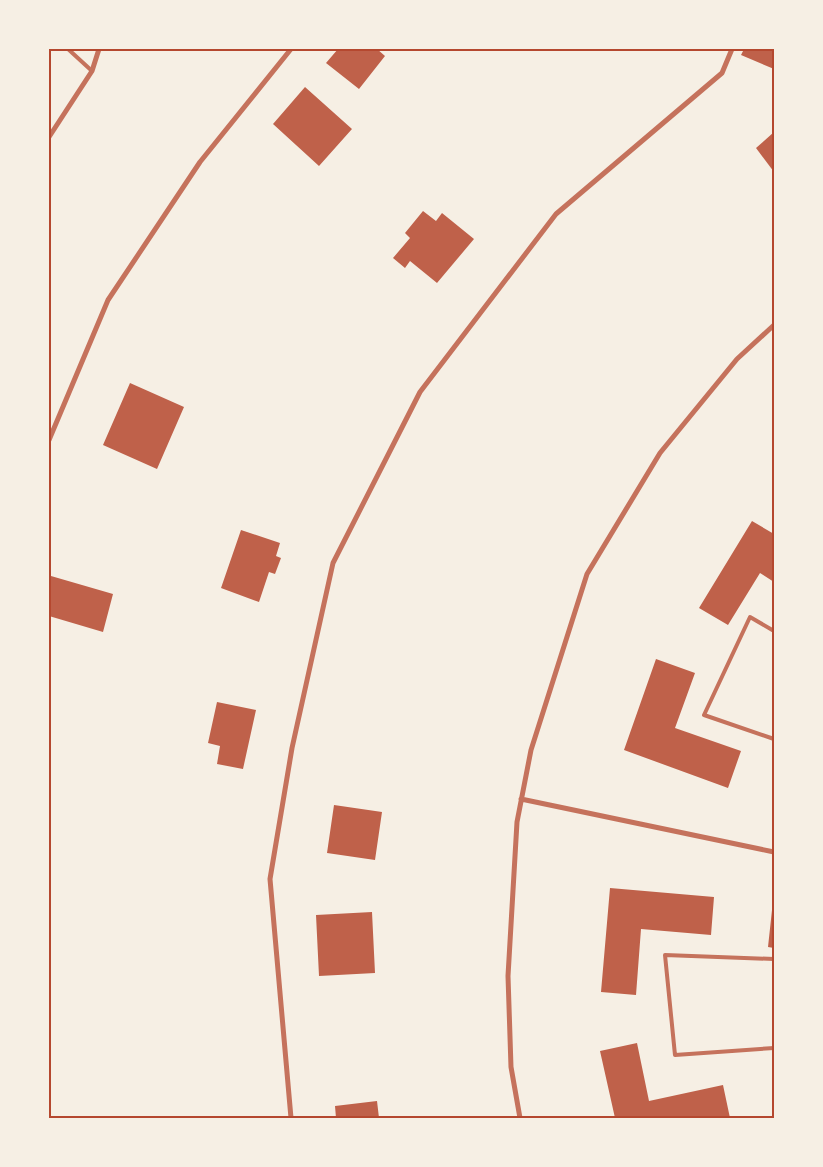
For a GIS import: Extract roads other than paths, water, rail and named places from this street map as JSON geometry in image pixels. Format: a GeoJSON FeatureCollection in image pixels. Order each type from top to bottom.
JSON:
{"type":"FeatureCollection","features":[{"type":"Feature","properties":{"kind":"street"},"geometry":{"type":"LineString","coordinates":[[49,137],[92,71],[99,49]]}},
{"type":"Feature","properties":{"kind":"street"},"geometry":{"type":"LineString","coordinates":[[49,440],[108,300],[200,162],[291,49]]}},
{"type":"Feature","properties":{"kind":"street"},"geometry":{"type":"LineString","coordinates":[[291,1118],[270,879],[292,748],[333,563],[420,392],[556,214],[722,74],[732,49]]}},
{"type":"Feature","properties":{"kind":"street"},"geometry":{"type":"LineString","coordinates":[[520,1118],[511,1067],[508,976],[517,822],[531,750],[586,574],[660,453],[738,358],[774,325]]}},
{"type":"Feature","properties":{"kind":"street"},"geometry":{"type":"LineString","coordinates":[[521,799],[774,852]]}},
{"type":"Feature","properties":{"kind":"lane"},"geometry":{"type":"LineString","coordinates":[[68,49],[92,71]]}},
{"type":"Feature","properties":{"kind":"lane"},"geometry":{"type":"LineString","coordinates":[[774,631],[750,617],[704,715],[774,739]]}},
{"type":"Feature","properties":{"kind":"lane"},"geometry":{"type":"LineString","coordinates":[[774,959],[665,955],[675,1055],[774,1048]]}}]}
